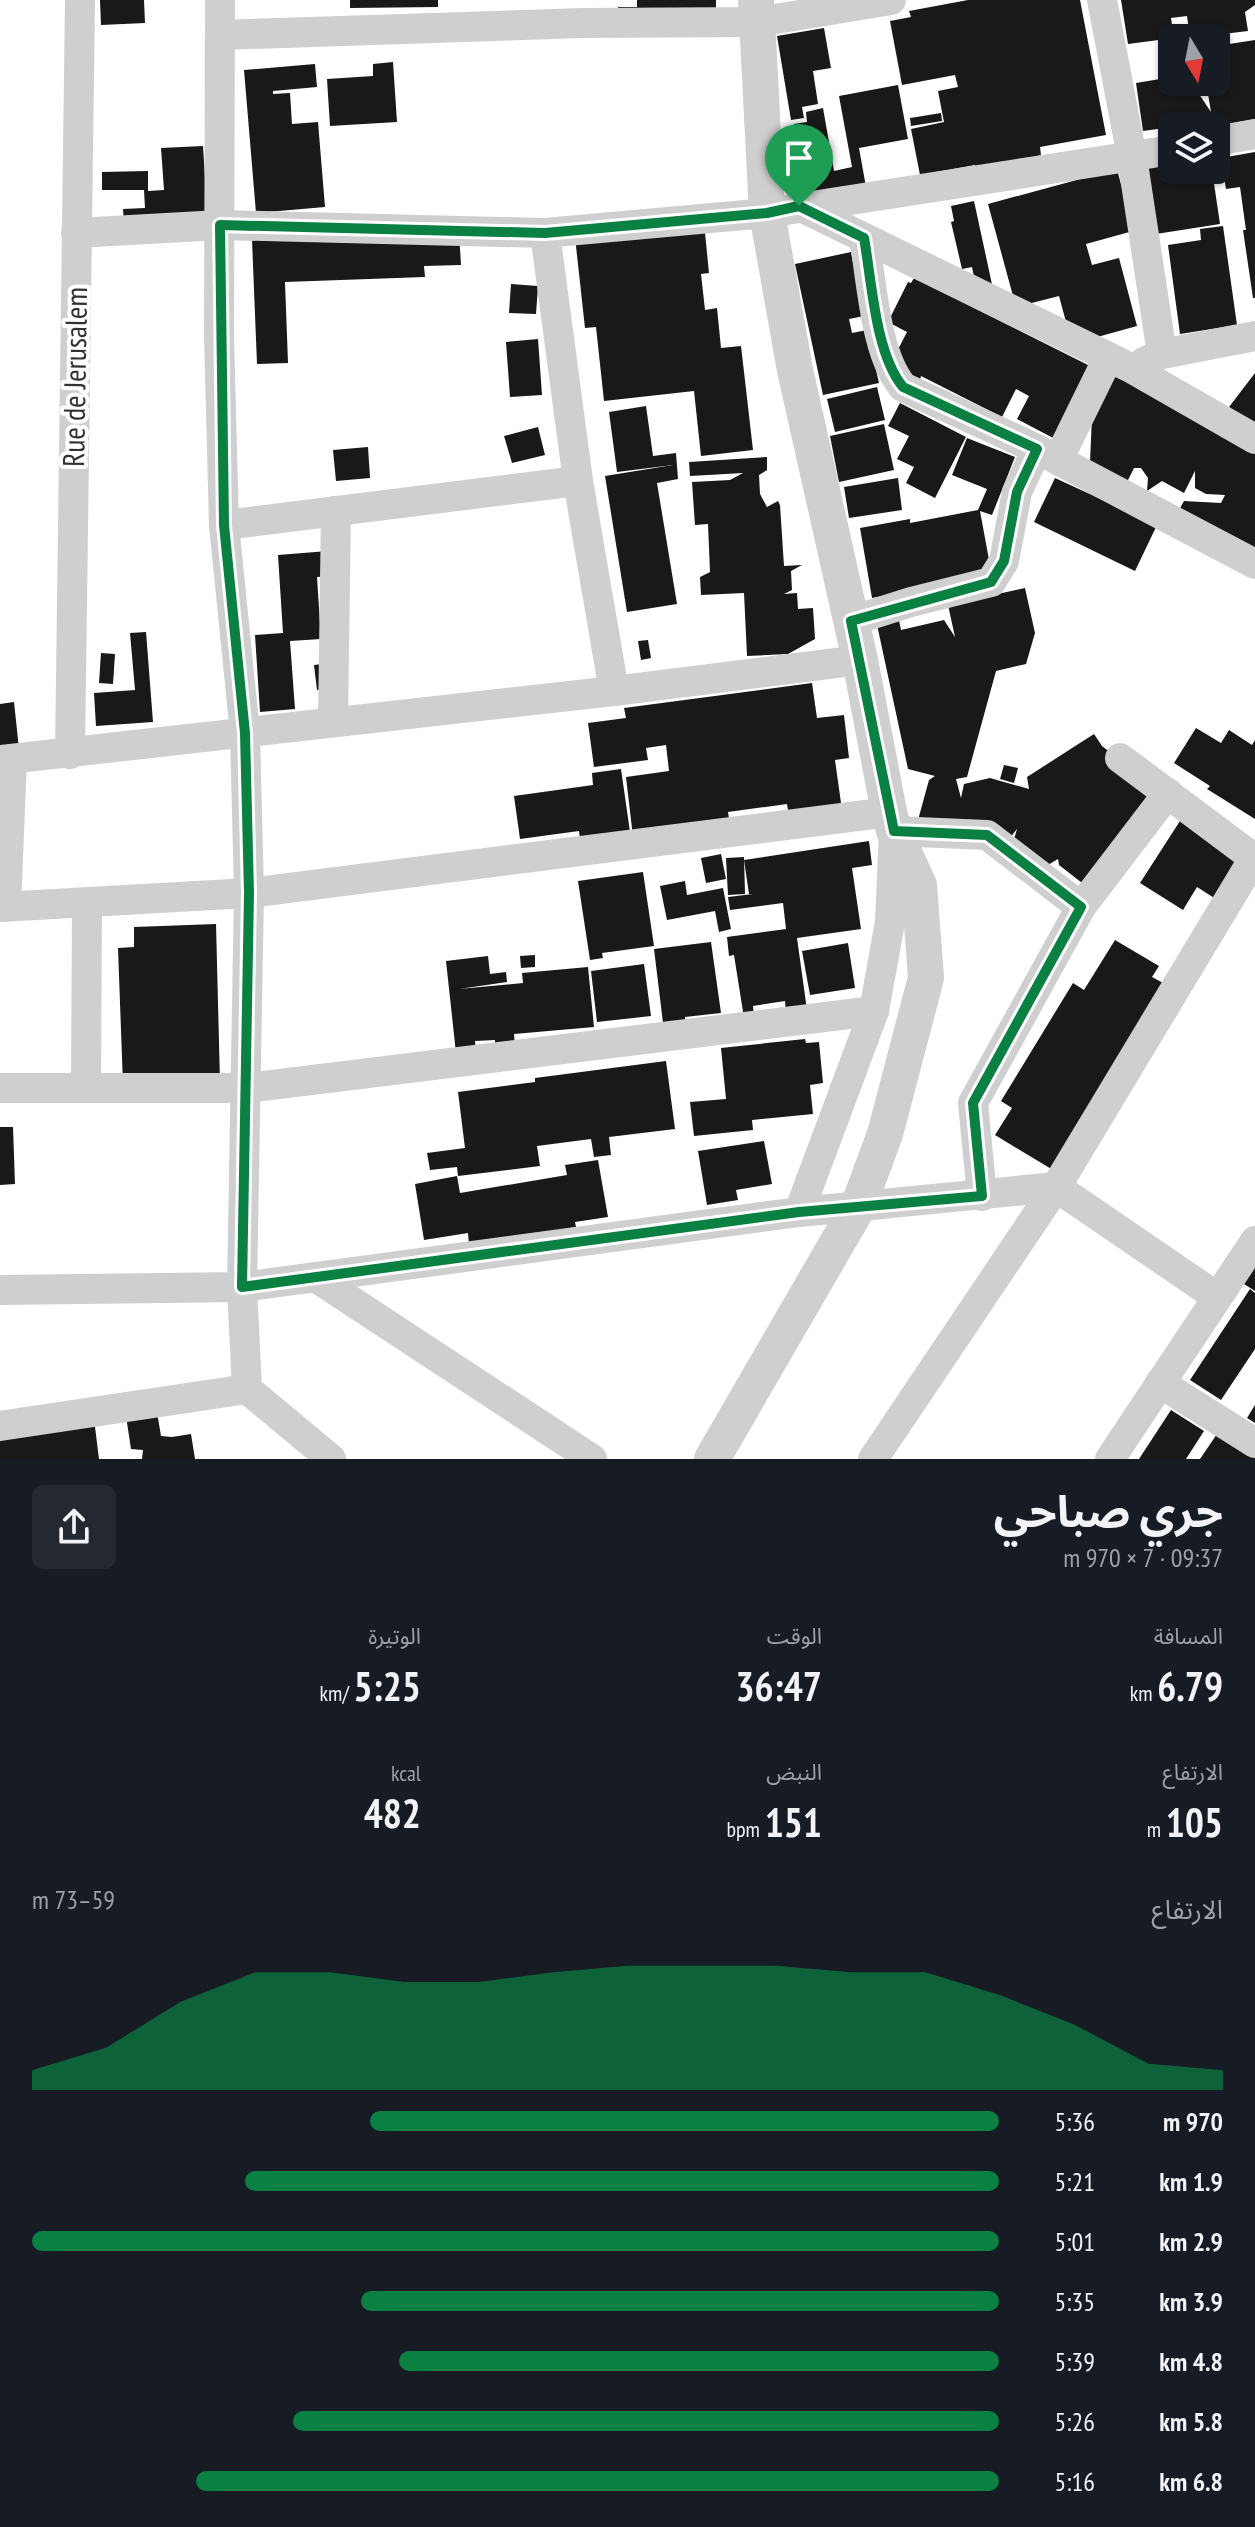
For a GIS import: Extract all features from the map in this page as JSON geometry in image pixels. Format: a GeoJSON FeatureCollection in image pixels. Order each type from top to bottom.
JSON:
{"type":"FeatureCollection","features":[{"type":"Feature","properties":{"kind":"street","name":"Rue de Jerusalem"},"geometry":{"type":"LineString","coordinates":[[70,754],[80,0]]}},
{"type":"Feature","properties":{"kind":"street"},"geometry":{"type":"LineString","coordinates":[[220,0],[224,525],[245,733],[249,893],[242,1287],[247,1389],[331,1459]]}},
{"type":"Feature","properties":{"kind":"street"},"geometry":{"type":"LineString","coordinates":[[220,35],[583,11],[757,11],[891,0]]}},
{"type":"Feature","properties":{"kind":"street"},"geometry":{"type":"LineString","coordinates":[[1102,0],[1132,157],[1162,354]]}},
{"type":"Feature","properties":{"kind":"street"},"geometry":{"type":"LineString","coordinates":[[712,1459],[858,1207],[885,1134],[926,978],[919,885],[892,822],[860,660],[795,370],[783,210],[757,11]]}},
{"type":"Feature","properties":{"kind":"street"},"geometry":{"type":"LineString","coordinates":[[1230,138],[1255,134]]}},
{"type":"Feature","properties":{"kind":"street"},"geometry":{"type":"LineString","coordinates":[[76,233],[220,225],[545,233],[783,210],[1158,152]]}},
{"type":"Feature","properties":{"kind":"street"},"geometry":{"type":"LineString","coordinates":[[783,210],[864,238],[1120,363],[1255,439]]}},
{"type":"Feature","properties":{"kind":"street"},"geometry":{"type":"LineString","coordinates":[[545,233],[578,481],[614,691]]}},
{"type":"Feature","properties":{"kind":"street"},"geometry":{"type":"LineString","coordinates":[[864,238],[883,350],[892,374],[903,387],[1048,455],[1255,564]]}},
{"type":"Feature","properties":{"kind":"street"},"geometry":{"type":"LineString","coordinates":[[851,621],[991,582],[1004,561],[1017,492],[1120,363],[1255,336]]}},
{"type":"Feature","properties":{"kind":"street"},"geometry":{"type":"LineString","coordinates":[[224,525],[578,481]]}},
{"type":"Feature","properties":{"kind":"street"},"geometry":{"type":"LineString","coordinates":[[333,721],[336,511]]}},
{"type":"Feature","properties":{"kind":"street"},"geometry":{"type":"LineString","coordinates":[[860,660],[6,760],[3,907],[249,893],[892,822],[987,835],[1081,907]]}},
{"type":"Feature","properties":{"kind":"street"},"geometry":{"type":"LineString","coordinates":[[873,1459],[1056,1187],[1254,858],[1120,758]]}},
{"type":"Feature","properties":{"kind":"street"},"geometry":{"type":"LineString","coordinates":[[982,1196],[973,1103],[1081,907],[1168,793]]}},
{"type":"Feature","properties":{"kind":"street"},"geometry":{"type":"LineString","coordinates":[[799,1212],[874,1011],[890,922],[892,822]]}},
{"type":"Feature","properties":{"kind":"street"},"geometry":{"type":"LineString","coordinates":[[86,1088],[87,902]]}},
{"type":"Feature","properties":{"kind":"street"},"geometry":{"type":"LineString","coordinates":[[0,1088],[247,1088],[874,1011]]}},
{"type":"Feature","properties":{"kind":"street"},"geometry":{"type":"LineString","coordinates":[[0,1290],[242,1287],[799,1212],[1056,1187],[1217,1297]]}},
{"type":"Feature","properties":{"kind":"street"},"geometry":{"type":"LineString","coordinates":[[1110,1459],[1255,1241]]}},
{"type":"Feature","properties":{"kind":"street"},"geometry":{"type":"LineString","coordinates":[[315,1277],[592,1459]]}},
{"type":"Feature","properties":{"kind":"street"},"geometry":{"type":"LineString","coordinates":[[1160,1383],[1255,1443]]}},
{"type":"Feature","properties":{"kind":"street"},"geometry":{"type":"LineString","coordinates":[[0,1426],[247,1389]]}},
{"type":"Feature","properties":{"kind":"building"},"geometry":{"type":"Polygon","coordinates":[[[100,0],[144,0],[145,23],[101,25],[100,0]]]}},
{"type":"Feature","properties":{"kind":"building"},"geometry":{"type":"Polygon","coordinates":[[[350,0],[438,0],[438,7],[350,8],[350,0]]]}},
{"type":"Feature","properties":{"kind":"building"},"geometry":{"type":"Polygon","coordinates":[[[637,0],[716,0],[716,22],[618,18],[618,7],[637,7],[637,0]]]}},
{"type":"Feature","properties":{"kind":"building"},"geometry":{"type":"Polygon","coordinates":[[[968,0],[1080,0],[1106,135],[1040,147],[1041,155],[976,173],[975,165],[920,175],[911,129],[944,122],[938,91],[958,87],[955,75],[902,85],[890,21],[911,17],[909,11],[968,0]]]}},
{"type":"Feature","properties":{"kind":"building"},"geometry":{"type":"Polygon","coordinates":[[[1121,0],[1255,0],[1255,5],[1245,12],[1248,31],[1230,33],[1230,24],[1188,24],[1187,16],[1171,18],[1172,24],[1158,24],[1158,40],[1128,44],[1121,0]]]}},
{"type":"Feature","properties":{"kind":"building"},"geometry":{"type":"Polygon","coordinates":[[[824,28],[831,68],[813,71],[818,104],[802,107],[804,118],[791,120],[777,36],[824,28]]]}},
{"type":"Feature","properties":{"kind":"building"},"geometry":{"type":"Polygon","coordinates":[[[1255,40],[1255,119],[1230,124],[1230,112],[1211,112],[1208,96],[1230,96],[1230,44],[1255,40]]]}},
{"type":"Feature","properties":{"kind":"building"},"geometry":{"type":"Polygon","coordinates":[[[393,62],[397,122],[330,126],[327,79],[373,76],[373,64],[393,62]]]}},
{"type":"Feature","properties":{"kind":"building"},"geometry":{"type":"Polygon","coordinates":[[[315,64],[317,87],[273,91],[273,94],[290,93],[292,124],[318,122],[325,207],[256,213],[244,70],[315,64]]]}},
{"type":"Feature","properties":{"kind":"building"},"geometry":{"type":"Polygon","coordinates":[[[1158,79],[1158,96],[1200,96],[1211,112],[1158,112],[1158,129],[1143,131],[1136,83],[1158,79]]]}},
{"type":"Feature","properties":{"kind":"building"},"geometry":{"type":"Polygon","coordinates":[[[898,85],[908,139],[859,148],[866,187],[808,198],[794,124],[807,122],[806,112],[823,108],[834,171],[852,167],[839,96],[898,85]]]}},
{"type":"Feature","properties":{"kind":"building"},"geometry":{"type":"Polygon","coordinates":[[[941,113],[942,121],[911,126],[910,118],[941,113]]]}},
{"type":"Feature","properties":{"kind":"building"},"geometry":{"type":"Polygon","coordinates":[[[203,146],[208,226],[124,224],[123,209],[145,208],[144,190],[102,190],[102,172],[148,171],[148,191],[164,190],[161,148],[203,146]]]}},
{"type":"Feature","properties":{"kind":"building"},"geometry":{"type":"Polygon","coordinates":[[[1255,152],[1255,298],[1243,230],[1246,230],[1240,187],[1226,189],[1225,184],[1230,184],[1230,156],[1255,152]]]}},
{"type":"Feature","properties":{"kind":"building"},"geometry":{"type":"Polygon","coordinates":[[[1158,166],[1158,184],[1214,184],[1220,224],[1156,234],[1147,168],[1158,166]]]}},
{"type":"Feature","properties":{"kind":"building"},"geometry":{"type":"Polygon","coordinates":[[[1117,169],[1133,231],[1086,244],[1092,265],[1119,258],[1137,326],[1072,344],[1059,296],[1016,307],[988,204],[1117,169]]]}},
{"type":"Feature","properties":{"kind":"building"},"geometry":{"type":"Polygon","coordinates":[[[974,201],[993,289],[977,292],[972,267],[962,269],[951,222],[954,221],[951,206],[974,201]]]}},
{"type":"Feature","properties":{"kind":"building"},"geometry":{"type":"Polygon","coordinates":[[[1223,226],[1237,325],[1180,334],[1168,245],[1201,240],[1200,229],[1223,226]]]}},
{"type":"Feature","properties":{"kind":"building"},"geometry":{"type":"Polygon","coordinates":[[[459,232],[461,265],[424,266],[425,277],[285,282],[288,363],[257,364],[252,240],[459,232]]]}},
{"type":"Feature","properties":{"kind":"building"},"geometry":{"type":"Polygon","coordinates":[[[705,233],[709,273],[701,274],[705,310],[717,308],[721,348],[741,346],[753,450],[701,456],[694,391],[604,401],[596,327],[585,328],[575,237],[705,233]]]}},
{"type":"Feature","properties":{"kind":"building"},"geometry":{"type":"Polygon","coordinates":[[[851,252],[864,316],[849,319],[852,333],[867,330],[879,383],[823,395],[795,264],[851,252]]]}},
{"type":"Feature","properties":{"kind":"building"},"geometry":{"type":"Polygon","coordinates":[[[914,278],[1092,367],[1055,439],[1017,419],[1029,396],[1016,389],[1002,417],[921,376],[920,380],[890,365],[907,332],[888,322],[908,282],[911,283],[914,278]]]}},
{"type":"Feature","properties":{"kind":"building"},"geometry":{"type":"Polygon","coordinates":[[[511,284],[538,286],[536,314],[509,313],[511,284]]]}},
{"type":"Feature","properties":{"kind":"building"},"geometry":{"type":"Polygon","coordinates":[[[538,339],[542,395],[510,397],[506,342],[538,339]]]}},
{"type":"Feature","properties":{"kind":"building"},"geometry":{"type":"Polygon","coordinates":[[[1116,372],[1255,445],[1255,557],[1179,510],[1184,501],[1221,503],[1225,495],[1206,494],[1195,488],[1195,471],[1184,493],[1162,481],[1147,491],[1148,478],[1141,468],[1134,468],[1127,482],[1090,462],[1092,417],[1116,372]]]}},
{"type":"Feature","properties":{"kind":"building"},"geometry":{"type":"Polygon","coordinates":[[[1255,373],[1255,427],[1229,407],[1255,373]]]}},
{"type":"Feature","properties":{"kind":"building"},"geometry":{"type":"Polygon","coordinates":[[[877,387],[885,420],[835,432],[827,399],[877,387]]]}},
{"type":"Feature","properties":{"kind":"building"},"geometry":{"type":"Polygon","coordinates":[[[900,403],[966,437],[935,498],[906,483],[914,467],[897,459],[909,436],[888,426],[900,403]]]}},
{"type":"Feature","properties":{"kind":"building"},"geometry":{"type":"Polygon","coordinates":[[[646,406],[653,456],[676,453],[678,479],[657,483],[677,604],[627,612],[605,476],[673,465],[617,472],[609,412],[646,406]]]}},
{"type":"Feature","properties":{"kind":"building"},"geometry":{"type":"Polygon","coordinates":[[[884,424],[894,470],[839,482],[830,436],[884,424]]]}},
{"type":"Feature","properties":{"kind":"building"},"geometry":{"type":"Polygon","coordinates":[[[538,427],[545,455],[512,463],[504,436],[538,427]]]}},
{"type":"Feature","properties":{"kind":"building"},"geometry":{"type":"Polygon","coordinates":[[[967,438],[1015,457],[992,515],[980,511],[992,576],[872,598],[860,528],[910,519],[910,523],[978,510],[987,489],[952,475],[967,438]]]}},
{"type":"Feature","properties":{"kind":"building"},"geometry":{"type":"Polygon","coordinates":[[[368,447],[370,478],[336,481],[333,450],[368,447]]]}},
{"type":"Feature","properties":{"kind":"building"},"geometry":{"type":"Polygon","coordinates":[[[767,457],[767,470],[759,475],[760,494],[767,507],[778,501],[780,505],[784,566],[802,565],[791,571],[792,590],[784,594],[797,593],[798,609],[813,608],[815,639],[788,654],[747,656],[744,593],[701,595],[700,577],[710,572],[708,524],[695,525],[692,482],[730,480],[743,473],[690,476],[689,462],[767,457]]]}},
{"type":"Feature","properties":{"kind":"building"},"geometry":{"type":"Polygon","coordinates":[[[898,478],[902,510],[849,518],[844,487],[898,478]]]}},
{"type":"Feature","properties":{"kind":"building"},"geometry":{"type":"Polygon","coordinates":[[[1055,478],[1157,525],[1135,571],[1034,522],[1055,478]]]}},
{"type":"Feature","properties":{"kind":"building"},"geometry":{"type":"Polygon","coordinates":[[[328,551],[330,576],[317,577],[321,639],[290,641],[295,709],[260,712],[255,635],[283,633],[278,555],[328,551]]]}},
{"type":"Feature","properties":{"kind":"building"},"geometry":{"type":"Polygon","coordinates":[[[1025,588],[1035,633],[1026,664],[996,671],[967,777],[956,779],[961,798],[964,784],[990,778],[1029,789],[1027,777],[1094,734],[1102,746],[1161,793],[1086,886],[1059,865],[1058,859],[1041,869],[1012,846],[1017,829],[1005,844],[918,820],[929,780],[935,776],[908,769],[873,606],[895,601],[901,630],[944,620],[955,637],[948,605],[1025,588]]]}},
{"type":"Feature","properties":{"kind":"building"},"geometry":{"type":"Polygon","coordinates":[[[146,632],[153,722],[96,726],[94,693],[135,690],[130,633],[146,632]]]}},
{"type":"Feature","properties":{"kind":"building"},"geometry":{"type":"Polygon","coordinates":[[[648,640],[651,658],[641,660],[638,641],[648,640]]]}},
{"type":"Feature","properties":{"kind":"building"},"geometry":{"type":"Polygon","coordinates":[[[101,653],[115,654],[113,684],[99,683],[101,653]]]}},
{"type":"Feature","properties":{"kind":"building"},"geometry":{"type":"Polygon","coordinates":[[[330,663],[333,688],[317,690],[314,665],[330,663]]]}},
{"type":"Feature","properties":{"kind":"building"},"geometry":{"type":"Polygon","coordinates":[[[812,683],[817,718],[844,715],[849,758],[835,760],[842,810],[789,817],[787,804],[728,812],[730,824],[633,837],[626,777],[669,771],[666,745],[646,748],[648,760],[594,767],[588,723],[626,718],[624,708],[812,683]]]}},
{"type":"Feature","properties":{"kind":"building"},"geometry":{"type":"Polygon","coordinates":[[[14,702],[19,749],[0,751],[0,704],[14,702]]]}},
{"type":"Feature","properties":{"kind":"building"},"geometry":{"type":"Polygon","coordinates":[[[1196,728],[1221,743],[1229,730],[1252,745],[1255,740],[1255,819],[1207,789],[1210,786],[1174,763],[1196,728]]]}},
{"type":"Feature","properties":{"kind":"building"},"geometry":{"type":"Polygon","coordinates":[[[1004,765],[1018,768],[1014,783],[1000,779],[1004,765]]]}},
{"type":"Feature","properties":{"kind":"building"},"geometry":{"type":"Polygon","coordinates":[[[621,769],[631,839],[581,846],[579,831],[520,839],[514,796],[593,785],[592,773],[621,769]]]}},
{"type":"Feature","properties":{"kind":"building"},"geometry":{"type":"Polygon","coordinates":[[[1189,807],[1255,849],[1222,903],[1197,887],[1183,910],[1140,883],[1189,807]]]}},
{"type":"Feature","properties":{"kind":"building"},"geometry":{"type":"Polygon","coordinates":[[[869,841],[872,865],[852,868],[861,929],[797,938],[807,1010],[786,1013],[785,1001],[753,1006],[754,1017],[744,1018],[734,955],[729,956],[727,937],[786,929],[783,903],[730,910],[728,897],[753,894],[749,894],[744,860],[869,841]]]}},
{"type":"Feature","properties":{"kind":"building"},"geometry":{"type":"Polygon","coordinates":[[[721,854],[726,879],[706,883],[701,858],[721,854]]]}},
{"type":"Feature","properties":{"kind":"building"},"geometry":{"type":"Polygon","coordinates":[[[744,857],[745,894],[728,895],[726,858],[744,857]]]}},
{"type":"Feature","properties":{"kind":"building"},"geometry":{"type":"Polygon","coordinates":[[[643,872],[654,946],[602,953],[603,958],[590,960],[578,881],[643,872]]]}},
{"type":"Feature","properties":{"kind":"building"},"geometry":{"type":"Polygon","coordinates":[[[685,881],[687,895],[723,888],[731,929],[719,932],[715,911],[667,920],[660,886],[685,881]]]}},
{"type":"Feature","properties":{"kind":"building"},"geometry":{"type":"Polygon","coordinates":[[[216,924],[220,1082],[123,1085],[118,948],[134,947],[134,927],[216,924]]]}},
{"type":"Feature","properties":{"kind":"building"},"geometry":{"type":"Polygon","coordinates":[[[1115,940],[1159,966],[1152,977],[1165,984],[1053,1170],[995,1135],[1012,1108],[1001,1101],[1073,983],[1084,990],[1115,940]]]}},
{"type":"Feature","properties":{"kind":"building"},"geometry":{"type":"Polygon","coordinates":[[[711,942],[721,1013],[685,1017],[686,1028],[664,1031],[654,949],[711,942]]]}},
{"type":"Feature","properties":{"kind":"building"},"geometry":{"type":"Polygon","coordinates":[[[848,943],[855,988],[810,995],[802,951],[848,943]]]}},
{"type":"Feature","properties":{"kind":"building"},"geometry":{"type":"Polygon","coordinates":[[[535,955],[535,967],[521,968],[520,956],[535,955]]]}},
{"type":"Feature","properties":{"kind":"building"},"geometry":{"type":"Polygon","coordinates":[[[488,956],[490,974],[506,972],[507,982],[459,989],[523,983],[522,973],[588,967],[594,1027],[514,1034],[515,1047],[495,1048],[495,1040],[475,1041],[476,1051],[456,1053],[446,961],[488,956]]]}},
{"type":"Feature","properties":{"kind":"building"},"geometry":{"type":"Polygon","coordinates":[[[644,964],[651,1016],[597,1022],[591,971],[644,964]]]}},
{"type":"Feature","properties":{"kind":"building"},"geometry":{"type":"Polygon","coordinates":[[[805,1039],[806,1043],[819,1042],[823,1083],[810,1085],[813,1114],[752,1120],[753,1130],[694,1136],[690,1102],[726,1099],[721,1048],[805,1039]]]}},
{"type":"Feature","properties":{"kind":"building"},"geometry":{"type":"Polygon","coordinates":[[[666,1061],[675,1129],[609,1137],[611,1155],[594,1157],[591,1139],[537,1146],[540,1166],[458,1176],[457,1167],[430,1170],[427,1153],[465,1148],[458,1092],[535,1082],[535,1078],[666,1061]]]}},
{"type":"Feature","properties":{"kind":"building"},"geometry":{"type":"Polygon","coordinates":[[[0,1127],[13,1127],[15,1184],[0,1185],[0,1127]]]}},
{"type":"Feature","properties":{"kind":"building"},"geometry":{"type":"Polygon","coordinates":[[[764,1141],[772,1184],[736,1190],[738,1200],[707,1205],[698,1151],[764,1141]]]}},
{"type":"Feature","properties":{"kind":"building"},"geometry":{"type":"Polygon","coordinates":[[[598,1160],[608,1217],[575,1222],[576,1227],[469,1245],[468,1233],[424,1240],[415,1184],[457,1176],[460,1193],[567,1175],[565,1165],[598,1160]]]}},
{"type":"Feature","properties":{"kind":"building"},"geometry":{"type":"Polygon","coordinates":[[[1255,1265],[1255,1291],[1244,1284],[1255,1265]]]}},
{"type":"Feature","properties":{"kind":"building"},"geometry":{"type":"Polygon","coordinates":[[[1250,1289],[1255,1293],[1255,1349],[1221,1400],[1190,1380],[1250,1289]]]}},
{"type":"Feature","properties":{"kind":"building"},"geometry":{"type":"Polygon","coordinates":[[[1255,1405],[1255,1423],[1247,1418],[1255,1405]]]}},
{"type":"Feature","properties":{"kind":"building"},"geometry":{"type":"Polygon","coordinates":[[[1171,1410],[1204,1431],[1186,1459],[1139,1459],[1171,1410]]]}},
{"type":"Feature","properties":{"kind":"building"},"geometry":{"type":"Polygon","coordinates":[[[157,1412],[161,1436],[191,1434],[195,1459],[142,1459],[143,1450],[131,1449],[126,1416],[157,1412]]]}},
{"type":"Feature","properties":{"kind":"building"},"geometry":{"type":"Polygon","coordinates":[[[94,1419],[99,1459],[0,1459],[0,1433],[94,1419]]]}},
{"type":"Feature","properties":{"kind":"building"},"geometry":{"type":"Polygon","coordinates":[[[1217,1434],[1255,1458],[1255,1459],[1200,1459],[1217,1434]]]}},
{"type":"Feature","properties":{"kind":"route"},"geometry":{"type":"LineString","coordinates":[[799,206],[864,238],[883,350],[892,374],[903,387],[1037,449],[1017,492],[1004,561],[991,582],[851,621],[894,831],[987,835],[1081,907],[973,1103],[982,1196],[799,1212],[242,1287],[249,893],[245,733],[224,525],[219,336],[220,225],[545,233],[767,213],[799,206]]}}]}
